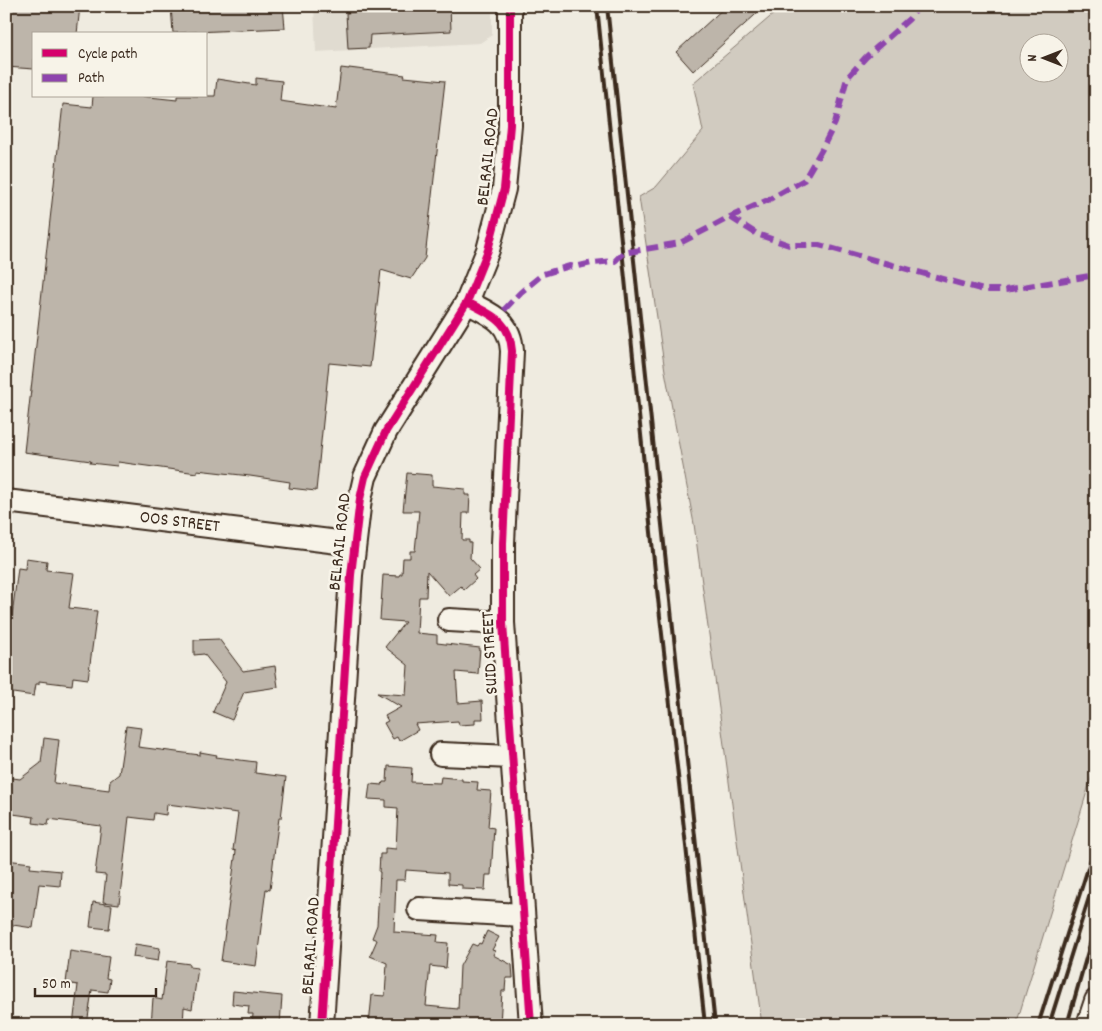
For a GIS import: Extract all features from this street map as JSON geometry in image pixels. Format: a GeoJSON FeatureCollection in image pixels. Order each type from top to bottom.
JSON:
{"type":"FeatureCollection","features":[{"type":"Feature","properties":{"kind":"street","name":"BELRAIL ROAD"},"geometry":{"type":"LineString","coordinates":[[322,1025],[354,544],[360,499],[365,477],[374,454],[386,431],[467,302],[488,250],[504,189],[510,125],[510,6]]}},
{"type":"Feature","properties":{"kind":"street","name":"SUID STREET"},"geometry":{"type":"LineString","coordinates":[[467,302],[496,318],[504,325],[511,338],[503,542],[503,623],[531,1025]]}},
{"type":"Feature","properties":{"kind":"street","name":"OOS STREET"},"geometry":{"type":"LineString","coordinates":[[6,501],[354,544]]}},
{"type":"Feature","properties":{"kind":"street"},"geometry":{"type":"LineString","coordinates":[[450,620],[503,623]]}},
{"type":"Feature","properties":{"kind":"street"},"geometry":{"type":"LineString","coordinates":[[441,754],[512,757]]}},
{"type":"Feature","properties":{"kind":"street"},"geometry":{"type":"LineString","coordinates":[[419,909],[522,915]]}},
{"type":"Feature","properties":{"kind":"street"},"geometry":{"type":"LineString","coordinates":[[1088,1025],[1096,1001]]}},
{"type":"Feature","properties":{"kind":"shaded area"},"geometry":{"type":"Polygon","coordinates":[[[314,6],[492,6],[492,35],[480,43],[316,52],[314,6]]]}},
{"type":"Feature","properties":{"kind":"shaded area"},"geometry":{"type":"Polygon","coordinates":[[[783,6],[1096,6],[1096,762],[1016,1025],[762,1025],[694,524],[665,371],[639,197],[656,187],[703,131],[693,83],[783,6]]]}},
{"type":"Feature","properties":{"kind":"building"},"geometry":{"type":"Polygon","coordinates":[[[6,6],[80,6],[77,32],[32,32],[32,69],[6,67],[6,6]]]}},
{"type":"Feature","properties":{"kind":"building"},"geometry":{"type":"Polygon","coordinates":[[[171,6],[283,6],[285,28],[173,32],[171,6]]]}},
{"type":"Feature","properties":{"kind":"building"},"geometry":{"type":"Polygon","coordinates":[[[356,6],[450,6],[451,31],[370,35],[369,48],[348,49],[346,13],[356,12],[356,6]]]}},
{"type":"Feature","properties":{"kind":"building"},"geometry":{"type":"Polygon","coordinates":[[[726,6],[765,6],[693,71],[676,52],[726,6]]]}},
{"type":"Feature","properties":{"kind":"building"},"geometry":{"type":"Polygon","coordinates":[[[341,68],[445,81],[425,258],[411,279],[381,270],[370,367],[329,363],[316,491],[289,488],[290,482],[250,476],[197,470],[197,473],[118,462],[117,466],[24,452],[63,104],[92,107],[93,98],[158,98],[177,100],[177,98],[208,98],[208,96],[215,96],[217,79],[256,85],[256,78],[282,81],[280,101],[336,109],[341,68]]]}},
{"type":"Feature","properties":{"kind":"building"},"geometry":{"type":"Polygon","coordinates":[[[407,473],[432,475],[432,486],[465,489],[465,495],[470,495],[469,513],[463,513],[462,540],[469,540],[469,543],[471,543],[470,558],[480,569],[473,575],[476,579],[464,590],[461,586],[449,596],[427,571],[426,597],[419,597],[417,633],[437,635],[437,643],[480,648],[478,674],[456,672],[458,703],[482,701],[483,719],[475,719],[475,724],[459,725],[458,721],[415,724],[418,730],[399,741],[397,737],[393,739],[384,723],[388,721],[385,716],[401,707],[377,693],[406,695],[408,665],[385,647],[405,622],[380,620],[383,575],[399,576],[402,574],[403,558],[410,558],[410,551],[415,551],[419,511],[403,511],[407,473]]]}},
{"type":"Feature","properties":{"kind":"building"},"geometry":{"type":"Polygon","coordinates":[[[26,558],[47,561],[46,570],[74,573],[69,608],[97,611],[88,679],[73,677],[72,685],[39,681],[39,684],[36,684],[34,696],[6,692],[6,662],[18,568],[25,569],[26,558]]]}},
{"type":"Feature","properties":{"kind":"building"},"geometry":{"type":"Polygon","coordinates":[[[219,639],[243,671],[275,666],[278,687],[244,692],[232,720],[213,712],[226,682],[204,654],[194,655],[194,640],[219,639]]]}},
{"type":"Feature","properties":{"kind":"building"},"geometry":{"type":"Polygon","coordinates":[[[126,726],[141,728],[138,747],[200,755],[200,752],[217,755],[216,757],[256,762],[255,773],[286,777],[270,890],[266,889],[256,966],[221,961],[236,851],[233,850],[238,813],[167,804],[166,815],[154,813],[153,820],[129,817],[119,904],[103,902],[106,875],[95,874],[101,826],[49,819],[48,825],[33,823],[34,817],[6,813],[6,777],[20,779],[41,763],[44,738],[59,740],[54,783],[109,790],[110,781],[119,774],[126,726]]]}},
{"type":"Feature","properties":{"kind":"building"},"geometry":{"type":"Polygon","coordinates":[[[388,766],[412,768],[411,782],[440,783],[441,777],[462,779],[462,781],[478,782],[477,790],[491,791],[488,827],[494,828],[491,875],[486,875],[485,890],[462,889],[462,885],[448,884],[448,873],[406,870],[405,880],[396,880],[394,932],[438,935],[437,942],[448,943],[446,968],[430,966],[426,1006],[458,1009],[460,966],[472,944],[477,946],[479,943],[481,944],[487,931],[499,937],[492,950],[495,951],[493,955],[512,965],[513,978],[506,978],[505,991],[502,991],[500,1025],[369,1025],[372,995],[385,996],[387,963],[370,956],[377,940],[372,938],[377,925],[380,854],[385,854],[385,848],[396,849],[398,808],[386,807],[386,800],[368,799],[370,784],[382,785],[383,782],[387,782],[388,766]]]}},
{"type":"Feature","properties":{"kind":"building"},"geometry":{"type":"Polygon","coordinates":[[[6,860],[31,863],[30,868],[61,871],[60,886],[39,884],[33,928],[6,924],[6,860]]]}},
{"type":"Feature","properties":{"kind":"building"},"geometry":{"type":"Polygon","coordinates":[[[93,902],[112,905],[109,929],[90,927],[93,902]]]}},
{"type":"Feature","properties":{"kind":"building"},"geometry":{"type":"Polygon","coordinates":[[[135,944],[160,948],[158,961],[133,957],[135,944]]]}},
{"type":"Feature","properties":{"kind":"building"},"geometry":{"type":"Polygon","coordinates":[[[70,951],[109,957],[106,978],[110,979],[108,992],[92,990],[87,1025],[73,1025],[78,985],[66,983],[70,951]]]}},
{"type":"Feature","properties":{"kind":"building"},"geometry":{"type":"Polygon","coordinates":[[[167,961],[190,964],[190,967],[198,968],[192,1009],[184,1007],[183,1025],[151,1025],[153,998],[162,1000],[167,961]]]}},
{"type":"Feature","properties":{"kind":"building"},"geometry":{"type":"Polygon","coordinates":[[[233,991],[282,996],[280,1025],[252,1025],[253,1014],[248,1014],[249,1006],[232,1004],[233,991]]]}},
{"type":"Feature","properties":{"kind":"railway"},"geometry":{"type":"LineString","coordinates":[[597,6],[656,581],[705,1025]]}},
{"type":"Feature","properties":{"kind":"railway"},"geometry":{"type":"LineString","coordinates":[[607,6],[715,1025]]}},
{"type":"Feature","properties":{"kind":"railway"},"geometry":{"type":"LineString","coordinates":[[1038,1025],[1096,843]]}},
{"type":"Feature","properties":{"kind":"railway"},"geometry":{"type":"LineString","coordinates":[[1049,1025],[1096,875]]}},
{"type":"Feature","properties":{"kind":"railway"},"geometry":{"type":"LineString","coordinates":[[1067,1025],[1096,923]]}},
{"type":"Feature","properties":{"kind":"marked path"},"geometry":{"type":"LineString","coordinates":[[504,310],[521,292],[543,274],[570,266],[575,267],[615,261],[623,253],[680,243],[768,200],[804,180],[835,123],[847,78],[866,57],[909,19],[919,6]]}},
{"type":"Feature","properties":{"kind":"marked path"},"geometry":{"type":"LineString","coordinates":[[730,217],[757,234],[789,245],[819,245],[984,290],[1005,290],[1096,275]]}},
{"type":"Feature","properties":{"kind":"cycle path"},"geometry":{"type":"LineString","coordinates":[[322,1025],[351,575],[360,499],[365,477],[386,431],[467,302],[488,250],[504,189],[510,125],[510,6]]}},
{"type":"Feature","properties":{"kind":"cycle path"},"geometry":{"type":"LineString","coordinates":[[467,302],[491,315],[503,325],[508,332],[512,351],[503,543],[503,623],[531,1025]]}}]}
